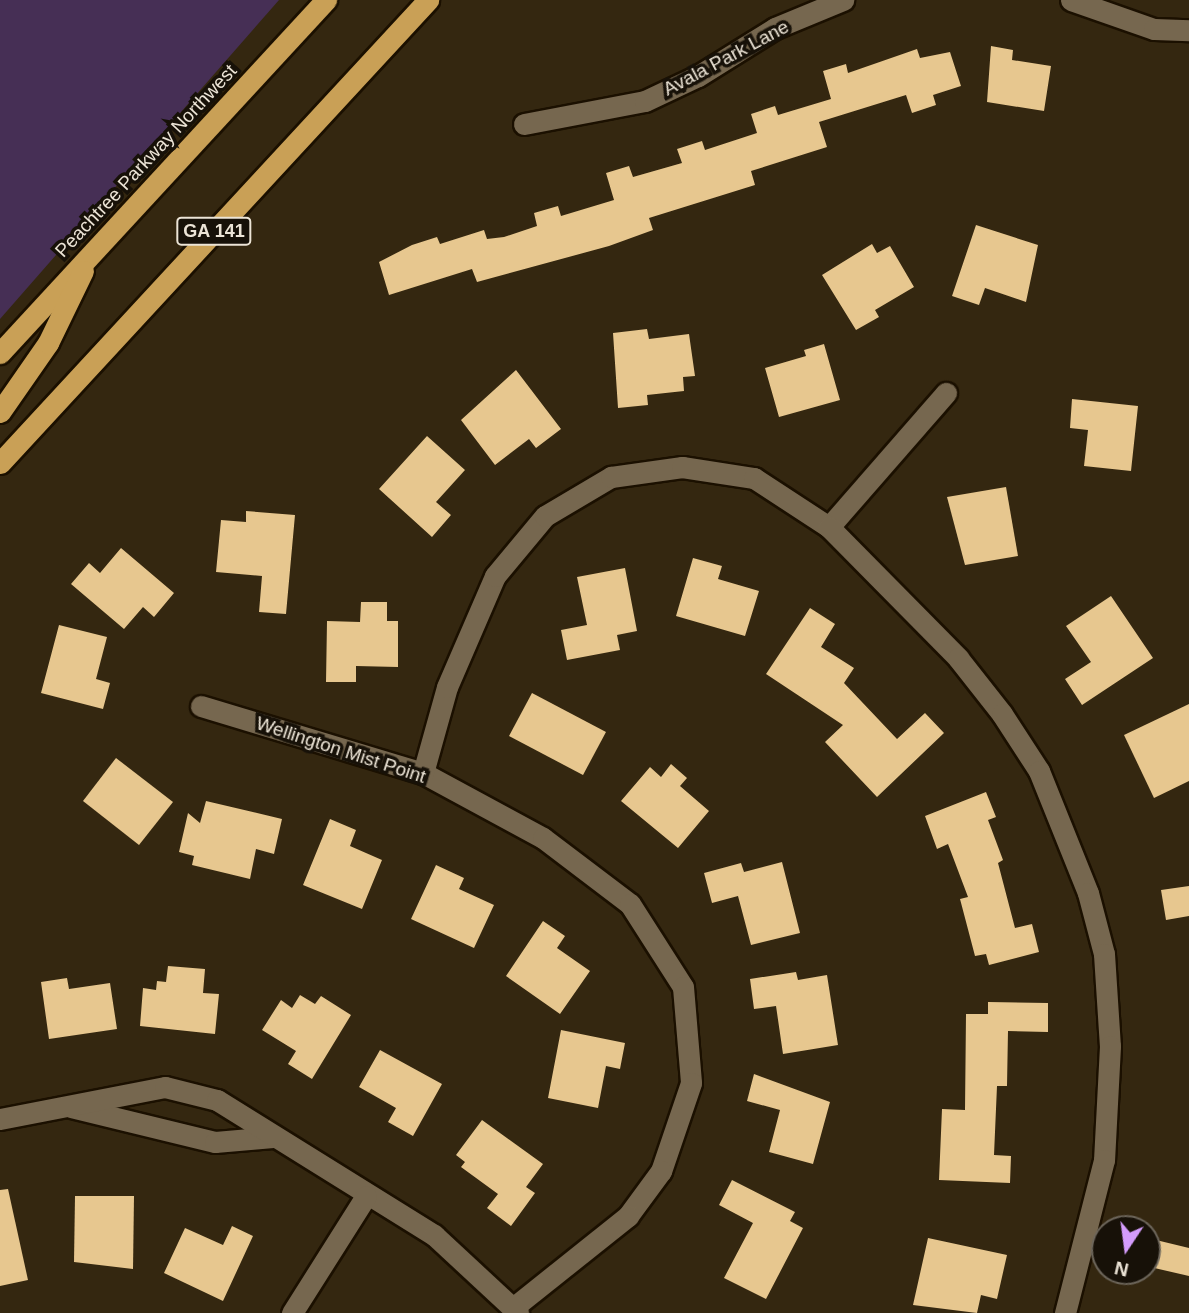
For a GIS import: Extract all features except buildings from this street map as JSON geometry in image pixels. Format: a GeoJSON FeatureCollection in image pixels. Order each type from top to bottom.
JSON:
{"type":"FeatureCollection","features":[{"type":"Feature","properties":{"kind":"highway","name":"Peachtree Parkway Northwest"},"geometry":{"type":"LineString","coordinates":[[0,353],[326,0]]}},
{"type":"Feature","properties":{"kind":"highway","name":"GA 141"},"geometry":{"type":"LineString","coordinates":[[0,463],[428,0]]}},
{"type":"Feature","properties":{"kind":"highway"},"geometry":{"type":"LineString","coordinates":[[0,412],[48,343],[89,256]]}},
{"type":"Feature","properties":{"kind":"street","name":"Avala Park Lane"},"geometry":{"type":"LineString","coordinates":[[524,124],[645,101],[775,29],[843,0]]}},
{"type":"Feature","properties":{"kind":"street"},"geometry":{"type":"LineString","coordinates":[[1071,0],[1154,29],[1189,30]]}},
{"type":"Feature","properties":{"kind":"street"},"geometry":{"type":"LineString","coordinates":[[829,527],[946,393]]}},
{"type":"Feature","properties":{"kind":"street"},"geometry":{"type":"LineString","coordinates":[[424,773],[447,687],[495,576],[545,516],[611,477],[682,467],[754,478],[829,527],[958,658],[1002,714],[1039,771],[1088,892],[1104,954],[1110,1046],[1104,1160],[1065,1313]]}},
{"type":"Feature","properties":{"kind":"street","name":"Wellington Mist Point"},"geometry":{"type":"LineString","coordinates":[[201,706],[424,773],[543,838],[630,904],[683,987],[691,1083],[661,1171],[628,1216],[516,1310]]}},
{"type":"Feature","properties":{"kind":"street"},"geometry":{"type":"LineString","coordinates":[[0,1119],[165,1087],[217,1100],[366,1196],[434,1235],[516,1310]]}},
{"type":"Feature","properties":{"kind":"street"},"geometry":{"type":"LineString","coordinates":[[66,1105],[215,1142],[273,1137]]}},
{"type":"Feature","properties":{"kind":"street"},"geometry":{"type":"LineString","coordinates":[[292,1313],[366,1196]]}},
{"type":"Feature","properties":{"kind":"shaded area"},"geometry":{"type":"Polygon","coordinates":[[[0,0],[279,0],[0,319],[0,0]]]}}]}
